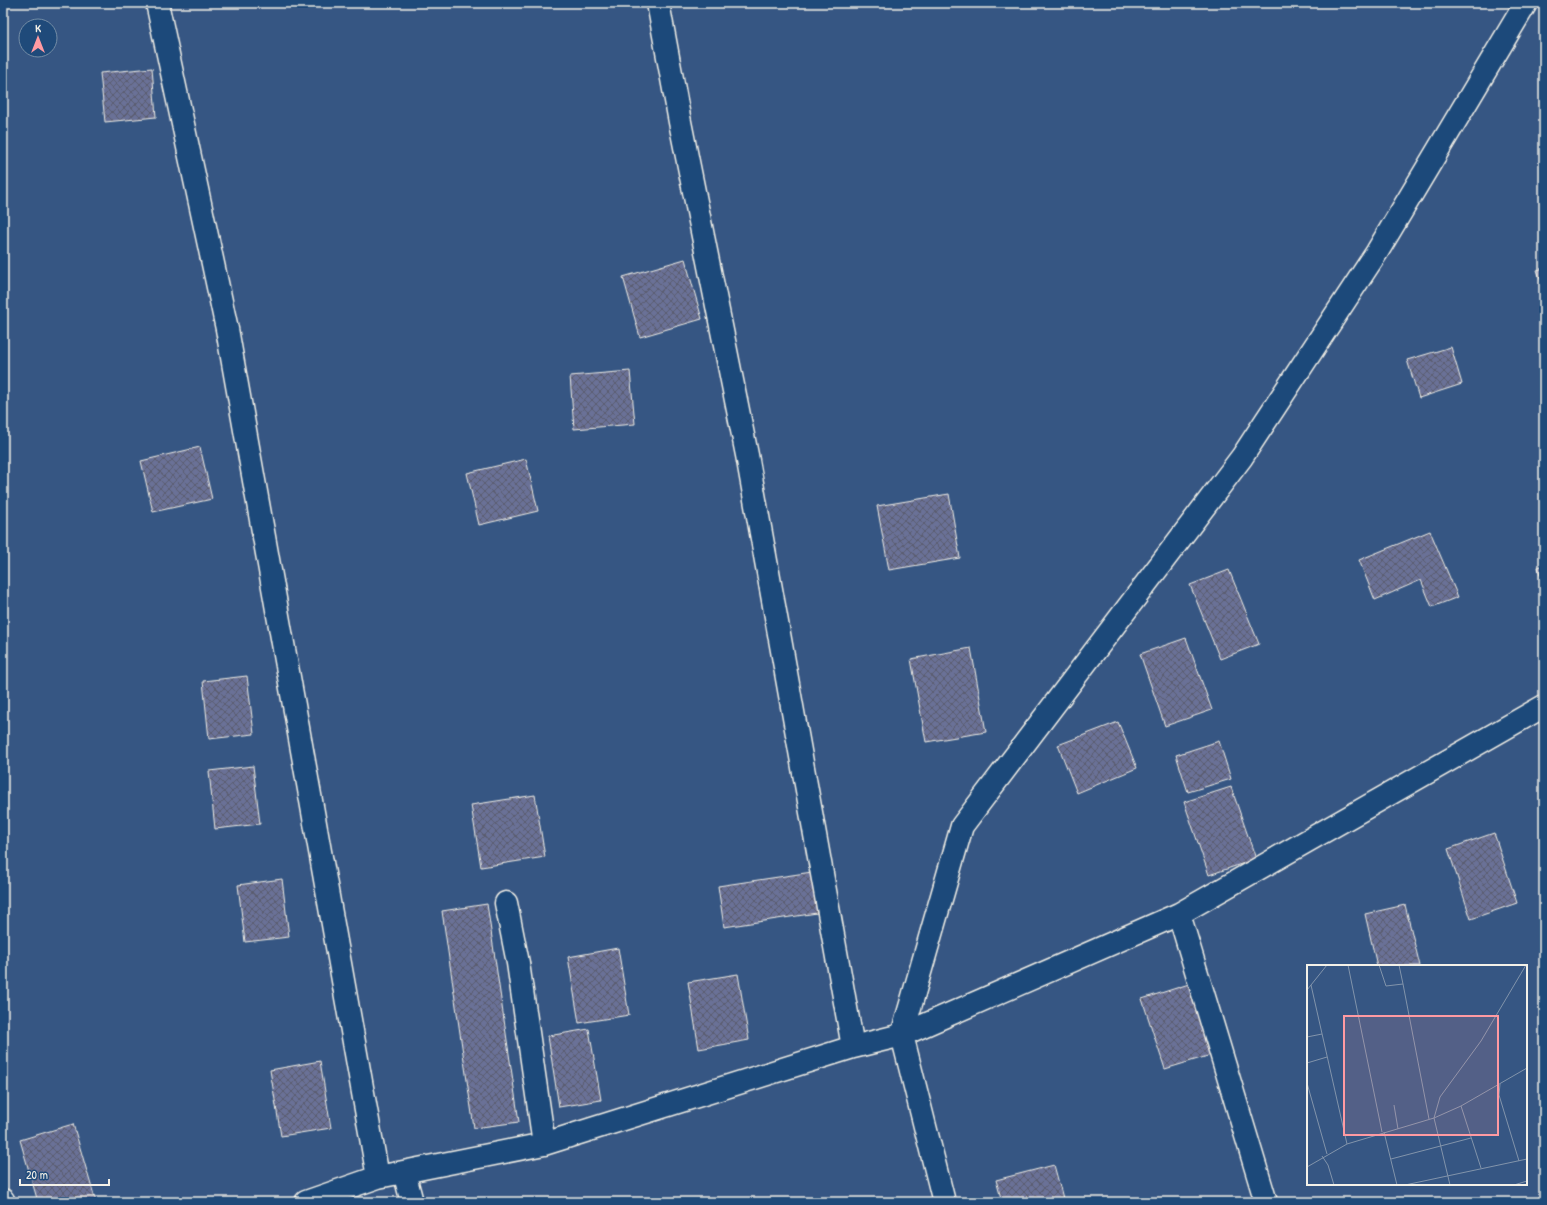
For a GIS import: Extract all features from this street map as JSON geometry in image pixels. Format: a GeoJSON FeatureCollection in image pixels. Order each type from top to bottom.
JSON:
{"type":"FeatureCollection","features":[{"type":"Feature","properties":{"kind":"street"},"geometry":{"type":"LineString","coordinates":[[157,3],[228,329],[378,1177]]}},
{"type":"Feature","properties":{"kind":"street"},"geometry":{"type":"LineString","coordinates":[[658,3],[680,122],[747,455],[853,1047]]}},
{"type":"Feature","properties":{"kind":"street"},"geometry":{"type":"LineString","coordinates":[[944,1202],[902,1035],[962,826],[1242,457],[1376,252],[1526,3]]}},
{"type":"Feature","properties":{"kind":"street"},"geometry":{"type":"LineString","coordinates":[[306,1202],[378,1177],[544,1144],[853,1047],[902,1035],[1180,914],[1544,706]]}},
{"type":"Feature","properties":{"kind":"street"},"geometry":{"type":"LineString","coordinates":[[506,903],[518,963],[544,1144]]}},
{"type":"Feature","properties":{"kind":"street"},"geometry":{"type":"LineString","coordinates":[[1180,914],[1266,1202]]}},
{"type":"Feature","properties":{"kind":"street"},"geometry":{"type":"LineString","coordinates":[[404,1172],[412,1202]]}},
{"type":"Feature","properties":{"kind":"building"},"geometry":{"type":"Polygon","coordinates":[[[152,68],[156,117],[105,122],[100,73],[152,68]]]}},
{"type":"Feature","properties":{"kind":"building"},"geometry":{"type":"Polygon","coordinates":[[[685,259],[702,319],[640,337],[623,277],[685,259]]]}},
{"type":"Feature","properties":{"kind":"building"},"geometry":{"type":"Polygon","coordinates":[[[1544,268],[1544,290],[1537,270],[1544,268]]]}},
{"type":"Feature","properties":{"kind":"building"},"geometry":{"type":"Polygon","coordinates":[[[1451,347],[1462,384],[1419,398],[1407,360],[1451,347]]]}},
{"type":"Feature","properties":{"kind":"building"},"geometry":{"type":"Polygon","coordinates":[[[630,371],[635,424],[574,429],[570,376],[630,371]]]}},
{"type":"Feature","properties":{"kind":"building"},"geometry":{"type":"Polygon","coordinates":[[[200,447],[212,499],[153,512],[141,461],[200,447]]]}},
{"type":"Feature","properties":{"kind":"building"},"geometry":{"type":"Polygon","coordinates":[[[526,459],[538,511],[479,525],[467,473],[526,459]]]}},
{"type":"Feature","properties":{"kind":"building"},"geometry":{"type":"Polygon","coordinates":[[[949,494],[960,558],[889,570],[877,506],[949,494]]]}},
{"type":"Feature","properties":{"kind":"building"},"geometry":{"type":"Polygon","coordinates":[[[1430,531],[1458,597],[1432,607],[1421,580],[1375,600],[1359,560],[1430,531]]]}},
{"type":"Feature","properties":{"kind":"building"},"geometry":{"type":"Polygon","coordinates":[[[1544,565],[1544,590],[1538,567],[1544,565]]]}},
{"type":"Feature","properties":{"kind":"building"},"geometry":{"type":"Polygon","coordinates":[[[1229,570],[1259,644],[1220,659],[1190,585],[1229,570]]]}},
{"type":"Feature","properties":{"kind":"building"},"geometry":{"type":"Polygon","coordinates":[[[1186,638],[1212,710],[1165,726],[1140,654],[1186,638]]]}},
{"type":"Feature","properties":{"kind":"building"},"geometry":{"type":"Polygon","coordinates":[[[971,648],[986,732],[926,742],[911,659],[971,648]]]}},
{"type":"Feature","properties":{"kind":"building"},"geometry":{"type":"Polygon","coordinates":[[[247,676],[254,734],[209,739],[203,681],[247,676]]]}},
{"type":"Feature","properties":{"kind":"building"},"geometry":{"type":"Polygon","coordinates":[[[1118,722],[1137,768],[1077,793],[1058,745],[1118,722]]]}},
{"type":"Feature","properties":{"kind":"building"},"geometry":{"type":"Polygon","coordinates":[[[1219,741],[1231,779],[1188,792],[1176,755],[1219,741]]]}},
{"type":"Feature","properties":{"kind":"building"},"geometry":{"type":"Polygon","coordinates":[[[253,766],[260,824],[215,829],[209,771],[253,766]]]}},
{"type":"Feature","properties":{"kind":"building"},"geometry":{"type":"Polygon","coordinates":[[[1231,787],[1256,859],[1209,875],[1184,802],[1231,787]]]}},
{"type":"Feature","properties":{"kind":"building"},"geometry":{"type":"Polygon","coordinates":[[[535,795],[545,857],[481,867],[471,805],[535,795]]]}},
{"type":"Feature","properties":{"kind":"building"},"geometry":{"type":"Polygon","coordinates":[[[1494,833],[1517,903],[1471,919],[1448,849],[1494,833]]]}},
{"type":"Feature","properties":{"kind":"building"},"geometry":{"type":"Polygon","coordinates":[[[812,872],[817,913],[724,927],[718,886],[812,872]]]}},
{"type":"Feature","properties":{"kind":"building"},"geometry":{"type":"Polygon","coordinates":[[[282,879],[289,937],[245,942],[238,885],[282,879]]]}},
{"type":"Feature","properties":{"kind":"building"},"geometry":{"type":"Polygon","coordinates":[[[487,904],[519,1122],[474,1128],[442,911],[487,904]]]}},
{"type":"Feature","properties":{"kind":"building"},"geometry":{"type":"Polygon","coordinates":[[[1405,905],[1420,965],[1377,965],[1365,914],[1405,905]]]}},
{"type":"Feature","properties":{"kind":"building"},"geometry":{"type":"Polygon","coordinates":[[[618,948],[629,1015],[579,1023],[568,957],[618,948]]]}},
{"type":"Feature","properties":{"kind":"building"},"geometry":{"type":"Polygon","coordinates":[[[738,974],[749,1040],[699,1049],[688,982],[738,974]]]}},
{"type":"Feature","properties":{"kind":"building"},"geometry":{"type":"Polygon","coordinates":[[[1189,984],[1211,1055],[1165,1069],[1142,999],[1189,984]]]}},
{"type":"Feature","properties":{"kind":"building"},"geometry":{"type":"Polygon","coordinates":[[[589,1029],[601,1100],[559,1107],[548,1036],[589,1029]]]}},
{"type":"Feature","properties":{"kind":"building"},"geometry":{"type":"Polygon","coordinates":[[[320,1061],[331,1128],[281,1136],[270,1070],[320,1061]]]}},
{"type":"Feature","properties":{"kind":"building"},"geometry":{"type":"Polygon","coordinates":[[[73,1124],[96,1202],[38,1202],[20,1140],[73,1124]]]}},
{"type":"Feature","properties":{"kind":"building"},"geometry":{"type":"Polygon","coordinates":[[[1054,1165],[1064,1202],[1002,1202],[996,1180],[1054,1165]]]}}]}
